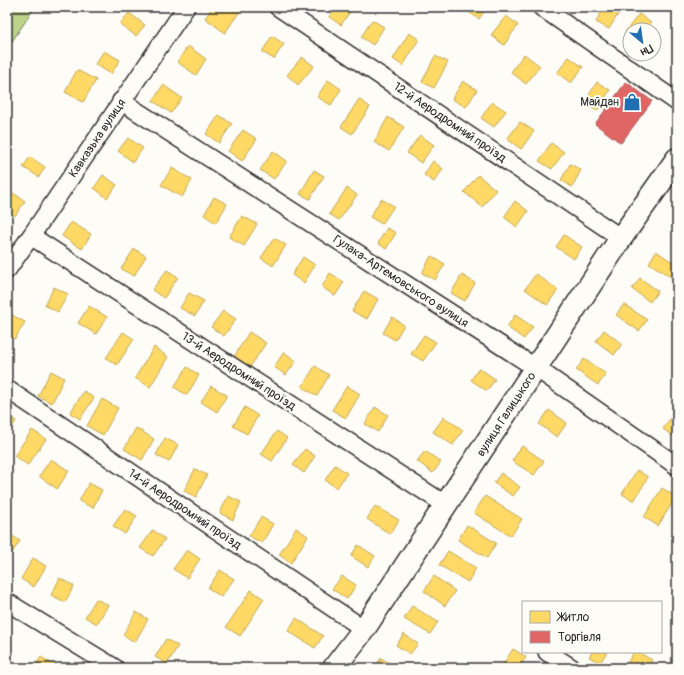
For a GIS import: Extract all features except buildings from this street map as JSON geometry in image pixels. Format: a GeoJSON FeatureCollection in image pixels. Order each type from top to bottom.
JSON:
{"type":"FeatureCollection","features":[{"type":"Feature","properties":{"kind":"street","name":"Кавказька вулиця"},"geometry":{"type":"LineString","coordinates":[[7,270],[186,7]]}},
{"type":"Feature","properties":{"kind":"street","name":"12-й Аеродромний проїзд"},"geometry":{"type":"LineString","coordinates":[[278,7],[621,238]]}},
{"type":"Feature","properties":{"kind":"street"},"geometry":{"type":"LineString","coordinates":[[541,7],[677,102]]}},
{"type":"Feature","properties":{"kind":"street","name":"Гулака-Артемовського вулиця"},"geometry":{"type":"LineString","coordinates":[[121,102],[536,368],[677,466]]}},
{"type":"Feature","properties":{"kind":"street","name":"вулиця Галицького"},"geometry":{"type":"LineString","coordinates":[[334,668],[364,629],[621,238],[677,158]]}},
{"type":"Feature","properties":{"kind":"street","name":"13-й Аеродромний проїзд"},"geometry":{"type":"LineString","coordinates":[[31,236],[446,505]]}},
{"type":"Feature","properties":{"kind":"street","name":"14-й Аеродромний проїзд"},"geometry":{"type":"LineString","coordinates":[[7,389],[364,629]]}},
{"type":"Feature","properties":{"kind":"street"},"geometry":{"type":"LineString","coordinates":[[7,602],[115,668]]}},
{"type":"Feature","properties":{"kind":"street"},"geometry":{"type":"LineString","coordinates":[[549,653],[572,668]]}},
{"type":"Feature","properties":{"kind":"green space"},"geometry":{"type":"Polygon","coordinates":[[[7,7],[35,7],[7,49],[7,7]]]}},
{"type":"Feature","properties":{"kind":"place","name":"Майдан"},"geometry":{"type":"Point","coordinates":[632,102]}}]}
